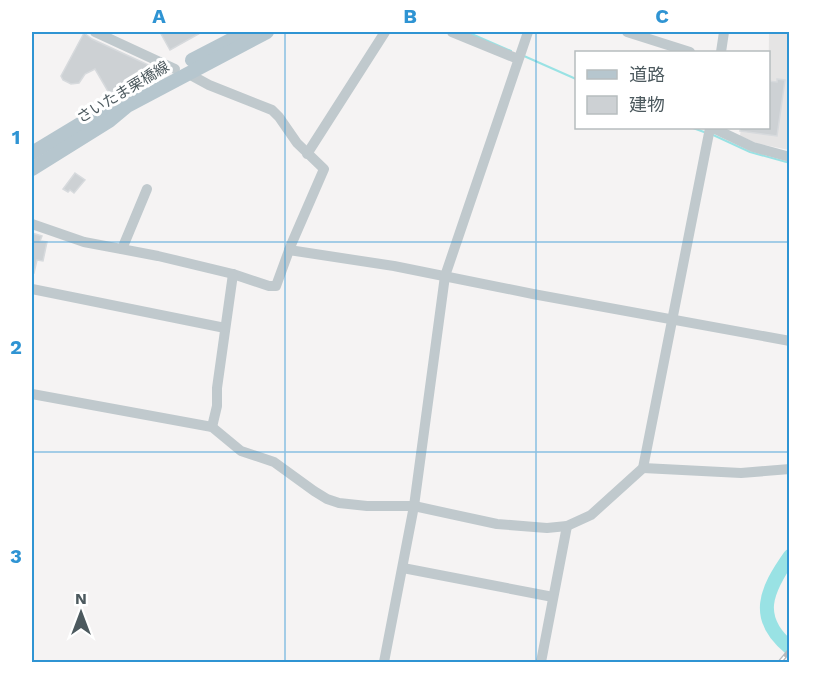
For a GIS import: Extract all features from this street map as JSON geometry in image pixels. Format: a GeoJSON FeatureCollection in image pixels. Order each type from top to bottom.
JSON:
{"type":"FeatureCollection","features":[{"type":"Feature","properties":{"kind":"main road","name":"さいたま栗橋線"},"geometry":{"type":"LineString","coordinates":[[32,169],[181,71],[246,32]]}},
{"type":"Feature","properties":{"kind":"main road","name":"さいたま栗橋線"},"geometry":{"type":"LineString","coordinates":[[32,153],[181,71],[267,32]]}},
{"type":"Feature","properties":{"kind":"street"},"geometry":{"type":"LineString","coordinates":[[32,224],[84,242],[233,274],[268,286],[276,286],[289,250],[323,173],[324,169],[307,154],[272,110],[209,85],[95,32]]}},
{"type":"Feature","properties":{"kind":"street"},"geometry":{"type":"LineString","coordinates":[[307,154],[385,32]]}},
{"type":"Feature","properties":{"kind":"street"},"geometry":{"type":"LineString","coordinates":[[452,32],[518,58]]}},
{"type":"Feature","properties":{"kind":"street"},"geometry":{"type":"LineString","coordinates":[[384,663],[414,507],[445,276],[528,32]]}},
{"type":"Feature","properties":{"kind":"street"},"geometry":{"type":"LineString","coordinates":[[627,32],[687,51]]}},
{"type":"Feature","properties":{"kind":"street"},"geometry":{"type":"LineString","coordinates":[[722,51],[724,32]]}},
{"type":"Feature","properties":{"kind":"street"},"geometry":{"type":"LineString","coordinates":[[32,161],[114,111],[127,106]]}},
{"type":"Feature","properties":{"kind":"street"},"geometry":{"type":"LineString","coordinates":[[32,394],[212,428],[241,451],[274,462],[327,499],[352,505],[414,507],[497,524],[547,528],[567,526],[591,515],[643,468],[711,129]]}},
{"type":"Feature","properties":{"kind":"street"},"geometry":{"type":"LineString","coordinates":[[713,129],[753,147],[789,157]]}},
{"type":"Feature","properties":{"kind":"street"},"geometry":{"type":"LineString","coordinates":[[122,249],[147,189]]}},
{"type":"Feature","properties":{"kind":"street"},"geometry":{"type":"LineString","coordinates":[[289,250],[394,266],[789,341]]}},
{"type":"Feature","properties":{"kind":"street"},"geometry":{"type":"LineString","coordinates":[[212,428],[217,406],[233,274]]}},
{"type":"Feature","properties":{"kind":"street"},"geometry":{"type":"LineString","coordinates":[[32,290],[225,328]]}},
{"type":"Feature","properties":{"kind":"street"},"geometry":{"type":"LineString","coordinates":[[643,468],[741,473],[789,469]]}},
{"type":"Feature","properties":{"kind":"street"},"geometry":{"type":"LineString","coordinates":[[541,663],[567,526]]}},
{"type":"Feature","properties":{"kind":"street"},"geometry":{"type":"LineString","coordinates":[[403,568],[554,597]]}},
{"type":"Feature","properties":{"kind":"shaded area"},"geometry":{"type":"Polygon","coordinates":[[[769,32],[789,32],[789,150],[759,144],[740,136],[741,129],[770,129],[769,32]]]}},
{"type":"Feature","properties":{"kind":"building"},"geometry":{"type":"Polygon","coordinates":[[[160,32],[202,32],[170,50],[160,32]]]}},
{"type":"Feature","properties":{"kind":"building"},"geometry":{"type":"Polygon","coordinates":[[[84,33],[92,39],[155,68],[109,93],[95,69],[85,74],[79,83],[71,84],[63,80],[61,76],[84,33]]]}},
{"type":"Feature","properties":{"kind":"building"},"geometry":{"type":"Polygon","coordinates":[[[777,79],[785,80],[777,136],[740,131],[741,129],[770,129],[770,81],[777,82],[777,79]]]}},
{"type":"Feature","properties":{"kind":"building"},"geometry":{"type":"Polygon","coordinates":[[[75,173],[85,180],[74,193],[70,190],[68,192],[63,189],[75,173]]]}},
{"type":"Feature","properties":{"kind":"building"},"geometry":{"type":"Polygon","coordinates":[[[32,233],[42,236],[40,241],[47,242],[43,261],[37,260],[34,273],[32,272],[32,233]]]}},
{"type":"Feature","properties":{"kind":"waterway"},"geometry":{"type":"LineString","coordinates":[[467,32],[511,51]]}},
{"type":"Feature","properties":{"kind":"waterway"},"geometry":{"type":"LineString","coordinates":[[524,56],[575,79]]}},
{"type":"Feature","properties":{"kind":"waterway"},"geometry":{"type":"LineString","coordinates":[[696,129],[704,132]]}},
{"type":"Feature","properties":{"kind":"waterway"},"geometry":{"type":"LineString","coordinates":[[711,134],[750,152],[790,163]]}},
{"type":"Feature","properties":{"kind":"waterway"},"geometry":{"type":"LineString","coordinates":[[790,556],[775,580],[767,604],[767,615],[771,626],[778,637],[790,648]]}},
{"type":"Feature","properties":{"kind":"railway"},"geometry":{"type":"LineString","coordinates":[[780,662],[790,650]]}}]}
